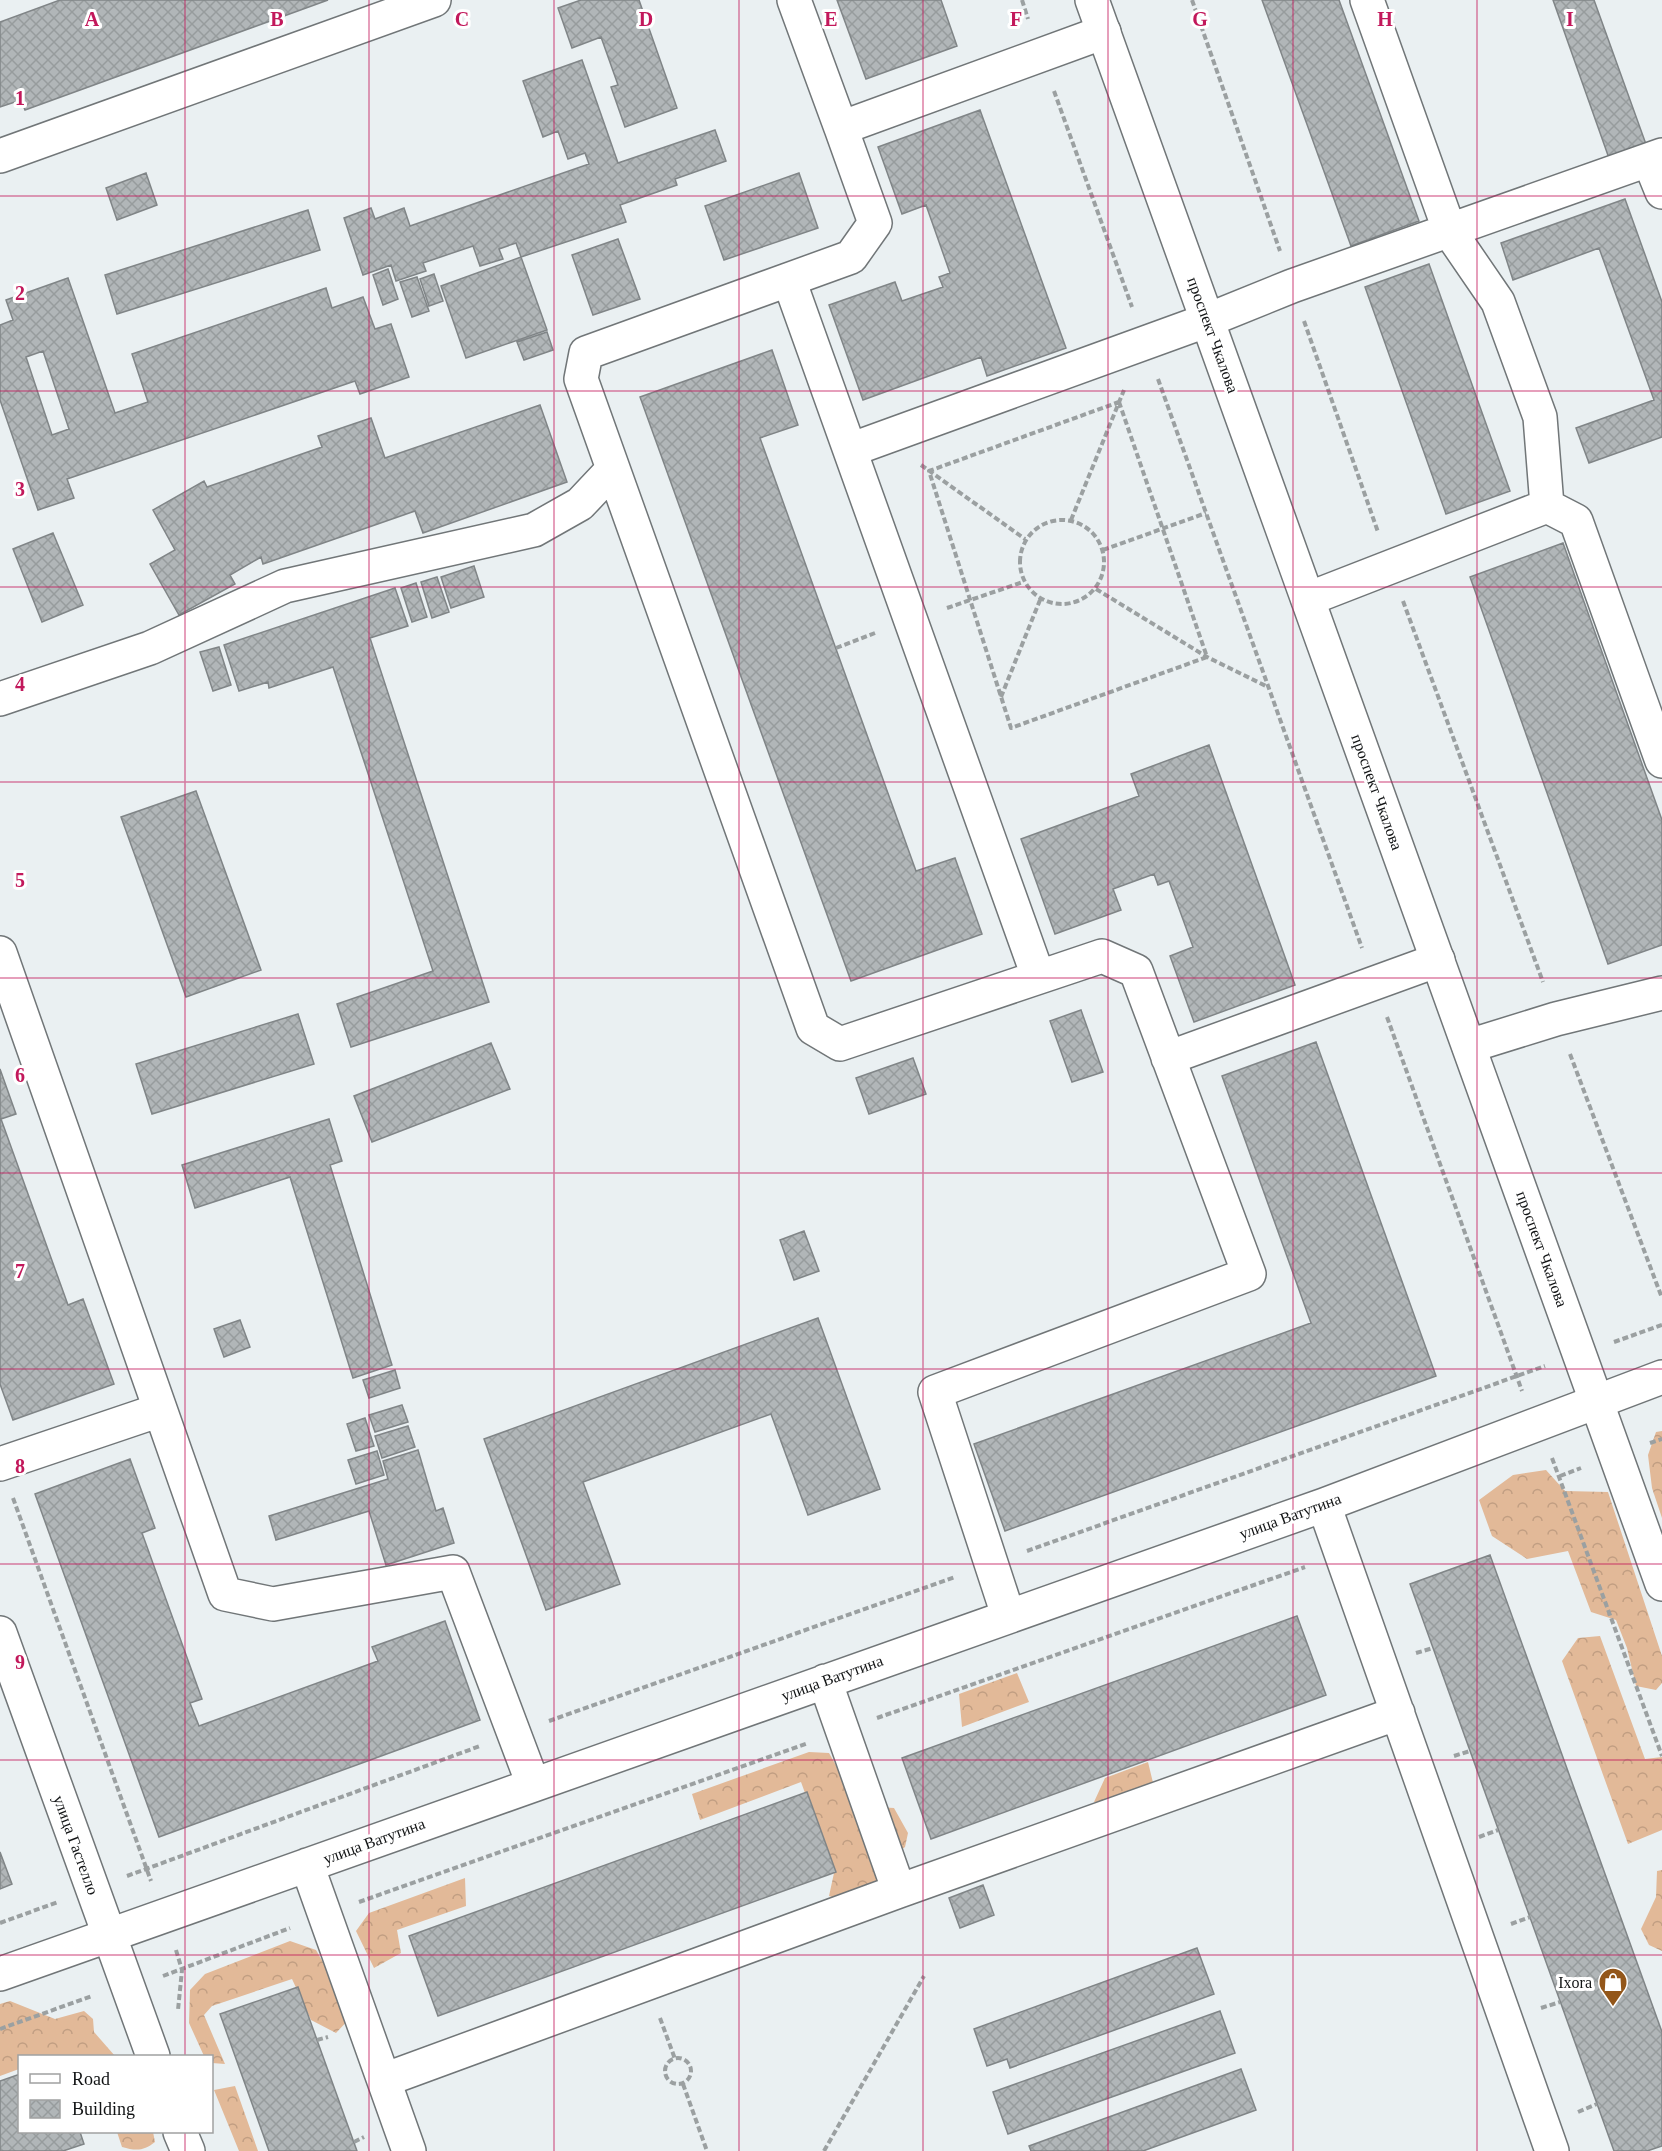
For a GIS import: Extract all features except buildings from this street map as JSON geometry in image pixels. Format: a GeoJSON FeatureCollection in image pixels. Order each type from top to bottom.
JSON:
{"type":"FeatureCollection","features":[{"type":"Feature","properties":{"kind":"street"},"geometry":{"type":"LineString","coordinates":[[0,156],[434,0]]}},
{"type":"Feature","properties":{"kind":"street"},"geometry":{"type":"LineString","coordinates":[[794,0],[875,223],[851,257],[586,353],[581,379],[813,1028],[840,1044],[1102,956],[1136,971],[1250,1274],[935,1392],[1008,1615]]}},
{"type":"Feature","properties":{"kind":"street","name":"проспект Чкалова"},"geometry":{"type":"LineString","coordinates":[[1092,0],[1662,1584]]}},
{"type":"Feature","properties":{"kind":"street"},"geometry":{"type":"LineString","coordinates":[[1367,0],[1450,232],[1498,302],[1540,417],[1547,506]]}},
{"type":"Feature","properties":{"kind":"street"},"geometry":{"type":"LineString","coordinates":[[841,128],[1104,32]]}},
{"type":"Feature","properties":{"kind":"street"},"geometry":{"type":"LineString","coordinates":[[850,450],[1208,320],[1292,286],[1450,232],[1656,157],[1662,192]]}},
{"type":"Feature","properties":{"kind":"street"},"geometry":{"type":"LineString","coordinates":[[789,280],[1038,976]]}},
{"type":"Feature","properties":{"kind":"street"},"geometry":{"type":"LineString","coordinates":[[0,699],[150,648],[285,586],[534,530],[580,504],[613,469]]}},
{"type":"Feature","properties":{"kind":"street"},"geometry":{"type":"LineString","coordinates":[[1308,598],[1391,568],[1547,506],[1576,521],[1662,761]]}},
{"type":"Feature","properties":{"kind":"street"},"geometry":{"type":"LineString","coordinates":[[1168,1058],[1438,960]]}},
{"type":"Feature","properties":{"kind":"street"},"geometry":{"type":"LineString","coordinates":[[2,967],[225,1594],[273,1604],[453,1572],[516,1733],[533,1784]]}},
{"type":"Feature","properties":{"kind":"street"},"geometry":{"type":"LineString","coordinates":[[1469,1046],[1556,1019],[1662,993]]}},
{"type":"Feature","properties":{"kind":"street","name":"улица Ватутина"},"geometry":{"type":"LineString","coordinates":[[0,1974],[1008,1615],[1324,1505],[1662,1377]]}},
{"type":"Feature","properties":{"kind":"street"},"geometry":{"type":"LineString","coordinates":[[0,1464],[160,1410]]}},
{"type":"Feature","properties":{"kind":"street"},"geometry":{"type":"LineString","coordinates":[[1324,1505],[1552,2151]]}},
{"type":"Feature","properties":{"kind":"street","name":"улица Гастелло"},"geometry":{"type":"LineString","coordinates":[[0,1633],[153,2055]]}},
{"type":"Feature","properties":{"kind":"street"},"geometry":{"type":"LineString","coordinates":[[825,1681],[899,1891]]}},
{"type":"Feature","properties":{"kind":"street"},"geometry":{"type":"LineString","coordinates":[[384,2080],[899,1891],[1398,1713]]}},
{"type":"Feature","properties":{"kind":"street"},"geometry":{"type":"LineString","coordinates":[[307,1865],[409,2151]]}},
{"type":"Feature","properties":{"kind":"street"},"geometry":{"type":"LineString","coordinates":[[180,2133],[188,2151]]}},
{"type":"Feature","properties":{"kind":"path"},"geometry":{"type":"LineString","coordinates":[[1022,0],[1515,1377],[1560,1476],[1662,1756]]}},
{"type":"Feature","properties":{"kind":"path"},"geometry":{"type":"LineString","coordinates":[[1192,0],[1391,568],[1556,1019],[1662,1298]]}},
{"type":"Feature","properties":{"kind":"path"},"geometry":{"type":"LineString","coordinates":[[1071,520],[1144,342]]}},
{"type":"Feature","properties":{"kind":"path"},"geometry":{"type":"LineString","coordinates":[[929,471],[1119,402]]}},
{"type":"Feature","properties":{"kind":"path"},"geometry":{"type":"LineString","coordinates":[[1119,402],[1207,657]]}},
{"type":"Feature","properties":{"kind":"path"},"geometry":{"type":"LineString","coordinates":[[882,438],[1026,539]]}},
{"type":"Feature","properties":{"kind":"path"},"geometry":{"type":"LineString","coordinates":[[929,471],[1011,728],[1207,657]]}},
{"type":"Feature","properties":{"kind":"path"},"geometry":{"type":"LineString","coordinates":[[1103,550],[1206,513]]}},
{"type":"Feature","properties":{"kind":"path"},"geometry":{"type":"LineString","coordinates":[[1054,520],[1071,520],[1091,532],[1103,550],[1104,571],[1096,589],[1080,601],[1060,606],[1041,600],[1023,582],[1019,560],[1026,539],[1037,527],[1054,520]]}},
{"type":"Feature","properties":{"kind":"path"},"geometry":{"type":"LineString","coordinates":[[1096,589],[1207,657],[1268,687]]}},
{"type":"Feature","properties":{"kind":"path"},"geometry":{"type":"LineString","coordinates":[[1001,698],[1041,600]]}},
{"type":"Feature","properties":{"kind":"path"},"geometry":{"type":"LineString","coordinates":[[0,1464],[147,1869],[516,1733],[1662,1325]]}},
{"type":"Feature","properties":{"kind":"path"},"geometry":{"type":"LineString","coordinates":[[0,2030],[90,1997],[129,1989],[325,1914],[1341,1554]]}},
{"type":"Feature","properties":{"kind":"path"},"geometry":{"type":"LineString","coordinates":[[164,1916],[182,1970],[177,2019]]}},
{"type":"Feature","properties":{"kind":"path"},"geometry":{"type":"LineString","coordinates":[[824,2151],[924,1976]]}},
{"type":"Feature","properties":{"kind":"path"},"geometry":{"type":"LineString","coordinates":[[679,2058],[686,2061],[692,2069],[690,2078],[683,2084],[675,2085],[668,2081],[665,2074],[666,2066],[671,2060],[679,2058]]}},
{"type":"Feature","properties":{"kind":"path"},"geometry":{"type":"LineString","coordinates":[[683,2084],[707,2151]]}},
{"type":"Feature","properties":{"kind":"green space"},"geometry":{"type":"Polygon","coordinates":[[[1662,1431],[1662,1518],[1652,1488],[1648,1455],[1656,1432],[1662,1431]]]}},
{"type":"Feature","properties":{"kind":"green space"},"geometry":{"type":"Polygon","coordinates":[[[1546,1470],[1565,1491],[1608,1492],[1662,1656],[1662,1683],[1656,1690],[1636,1686],[1627,1648],[1616,1620],[1591,1612],[1568,1551],[1527,1559],[1492,1536],[1479,1500],[1513,1475],[1546,1470]]]}},
{"type":"Feature","properties":{"kind":"green space"},"geometry":{"type":"Polygon","coordinates":[[[1600,1636],[1645,1759],[1662,1757],[1662,1830],[1628,1844],[1562,1661],[1578,1638],[1600,1636]]]}},
{"type":"Feature","properties":{"kind":"green space"},"geometry":{"type":"Polygon","coordinates":[[[1017,1673],[1029,1702],[962,1727],[959,1694],[1017,1673]]]}},
{"type":"Feature","properties":{"kind":"green space"},"geometry":{"type":"Polygon","coordinates":[[[809,1752],[829,1753],[859,1806],[894,1808],[908,1833],[905,1847],[883,1864],[876,1911],[829,1896],[834,1873],[801,1782],[700,1820],[692,1794],[809,1752]]]}},
{"type":"Feature","properties":{"kind":"green space"},"geometry":{"type":"Polygon","coordinates":[[[1148,1762],[1155,1791],[1128,1803],[1094,1802],[1105,1778],[1148,1762]]]}},
{"type":"Feature","properties":{"kind":"green space"},"geometry":{"type":"Polygon","coordinates":[[[1662,1870],[1662,1951],[1649,1945],[1641,1929],[1656,1897],[1657,1871],[1662,1870]]]}},
{"type":"Feature","properties":{"kind":"green space"},"geometry":{"type":"Polygon","coordinates":[[[465,1878],[466,1906],[397,1930],[401,1953],[374,1968],[356,1931],[369,1913],[465,1878]]]}},
{"type":"Feature","properties":{"kind":"green space"},"geometry":{"type":"Polygon","coordinates":[[[290,1941],[316,1950],[353,2015],[336,2033],[311,2020],[292,1979],[212,2006],[204,2015],[225,2064],[213,2063],[213,2055],[204,2055],[189,2023],[190,1990],[205,1974],[290,1941]]]}},
{"type":"Feature","properties":{"kind":"green space"},"geometry":{"type":"Polygon","coordinates":[[[10,2001],[55,2019],[84,2011],[93,2019],[94,2032],[114,2055],[18,2055],[18,2069],[0,2076],[0,2004],[10,2001]]]}},
{"type":"Feature","properties":{"kind":"green space"},"geometry":{"type":"Polygon","coordinates":[[[235,2086],[258,2151],[239,2151],[214,2090],[235,2086]]]}},
{"type":"Feature","properties":{"kind":"green space"},"geometry":{"type":"Polygon","coordinates":[[[117,2133],[153,2133],[155,2142],[147,2147],[132,2149],[122,2147],[117,2133]]]}},
{"type":"Feature","properties":{"kind":"place","name":"Ixora"},"geometry":{"type":"Point","coordinates":[1613,2008]}}]}
